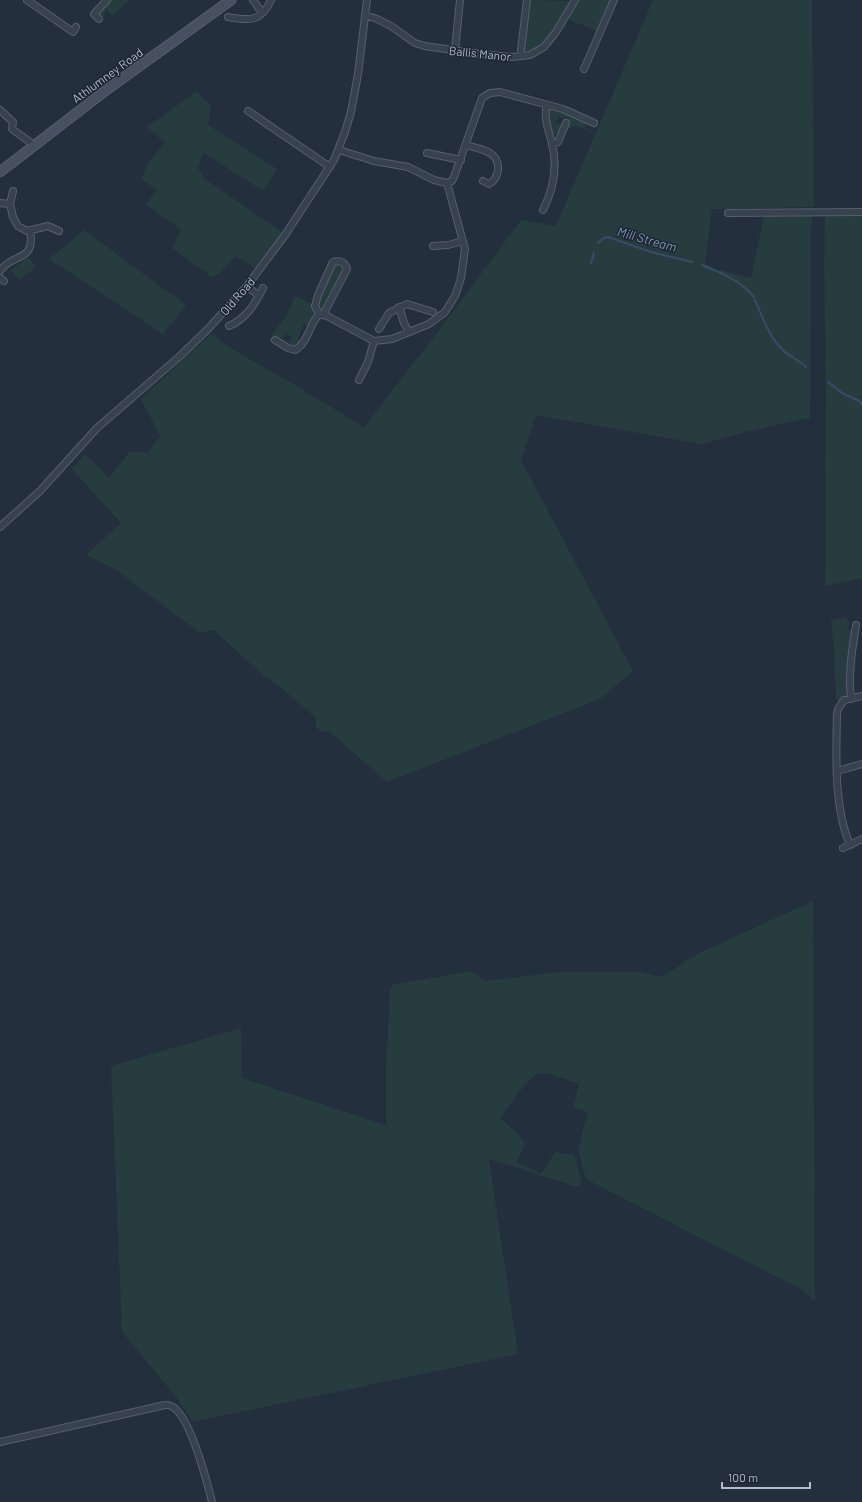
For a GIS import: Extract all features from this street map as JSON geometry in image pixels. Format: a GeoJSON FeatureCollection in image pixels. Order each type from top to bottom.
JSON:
{"type":"FeatureCollection","features":[{"type":"Feature","properties":{"kind":"main road","name":"Athlumney Road"},"geometry":{"type":"LineString","coordinates":[[0,172],[109,88],[231,0]]}},
{"type":"Feature","properties":{"kind":"street"},"geometry":{"type":"LineString","coordinates":[[27,0],[73,32],[76,27]]}},
{"type":"Feature","properties":{"kind":"street"},"geometry":{"type":"LineString","coordinates":[[99,19],[94,14],[106,0]]}},
{"type":"Feature","properties":{"kind":"street"},"geometry":{"type":"LineString","coordinates":[[253,0],[262,13]]}},
{"type":"Feature","properties":{"kind":"street"},"geometry":{"type":"LineString","coordinates":[[228,17],[249,20],[254,19],[262,13],[271,0]]}},
{"type":"Feature","properties":{"kind":"street","name":"Old Road"},"geometry":{"type":"LineString","coordinates":[[0,527],[40,491],[97,428],[174,361],[208,329],[247,286],[285,235],[330,167],[339,150],[347,126],[355,93],[367,0]]}},
{"type":"Feature","properties":{"kind":"street"},"geometry":{"type":"LineString","coordinates":[[455,50],[460,0]]}},
{"type":"Feature","properties":{"kind":"street"},"geometry":{"type":"LineString","coordinates":[[522,56],[521,50],[527,0]]}},
{"type":"Feature","properties":{"kind":"street","name":"Ballis Manor"},"geometry":{"type":"LineString","coordinates":[[365,15],[391,26],[415,43],[425,46],[472,54],[510,57],[522,56],[537,52],[552,38],[575,0]]}},
{"type":"Feature","properties":{"kind":"street"},"geometry":{"type":"LineString","coordinates":[[584,69],[614,0]]}},
{"type":"Feature","properties":{"kind":"street"},"geometry":{"type":"LineString","coordinates":[[339,150],[374,161],[408,168],[434,180],[447,182],[452,181],[454,177],[482,98],[490,93],[500,92],[563,109],[594,123]]}},
{"type":"Feature","properties":{"kind":"street"},"geometry":{"type":"LineString","coordinates":[[543,210],[551,191],[555,169],[552,145],[545,120],[547,105]]}},
{"type":"Feature","properties":{"kind":"street"},"geometry":{"type":"LineString","coordinates":[[0,110],[13,122],[12,129],[34,145]]}},
{"type":"Feature","properties":{"kind":"street"},"geometry":{"type":"LineString","coordinates":[[248,111],[330,167]]}},
{"type":"Feature","properties":{"kind":"street"},"geometry":{"type":"LineString","coordinates":[[552,145],[558,142],[566,123]]}},
{"type":"Feature","properties":{"kind":"street"},"geometry":{"type":"LineString","coordinates":[[466,145],[487,151],[497,160],[498,172],[494,180],[489,184],[483,181]]}},
{"type":"Feature","properties":{"kind":"street"},"geometry":{"type":"LineString","coordinates":[[427,153],[461,160]]}},
{"type":"Feature","properties":{"kind":"street"},"geometry":{"type":"LineString","coordinates":[[275,340],[288,348],[295,350],[300,348],[305,341],[312,323],[321,314],[347,269],[346,265],[338,261],[333,262],[318,295],[315,306],[321,314],[374,341],[392,339],[429,324],[445,312],[456,296],[465,249],[447,182]]}},
{"type":"Feature","properties":{"kind":"street"},"geometry":{"type":"LineString","coordinates":[[13,192],[10,204],[13,218],[18,226],[28,231],[48,226],[59,232]]}},
{"type":"Feature","properties":{"kind":"street"},"geometry":{"type":"LineString","coordinates":[[0,203],[10,204]]}},
{"type":"Feature","properties":{"kind":"street"},"geometry":{"type":"LineString","coordinates":[[728,213],[862,212]]}},
{"type":"Feature","properties":{"kind":"street"},"geometry":{"type":"LineString","coordinates":[[0,271],[5,266],[26,254],[30,249],[32,240],[30,230]]}},
{"type":"Feature","properties":{"kind":"street"},"geometry":{"type":"LineString","coordinates":[[433,246],[463,242]]}},
{"type":"Feature","properties":{"kind":"street"},"geometry":{"type":"LineString","coordinates":[[247,286],[259,296]]}},
{"type":"Feature","properties":{"kind":"street"},"geometry":{"type":"LineString","coordinates":[[229,326],[238,321],[250,310],[263,288]]}},
{"type":"Feature","properties":{"kind":"street"},"geometry":{"type":"LineString","coordinates":[[379,329],[389,313],[407,304],[433,312]]}},
{"type":"Feature","properties":{"kind":"street"},"geometry":{"type":"LineString","coordinates":[[399,307],[404,323],[409,332]]}},
{"type":"Feature","properties":{"kind":"street"},"geometry":{"type":"LineString","coordinates":[[359,380],[368,362],[374,341]]}},
{"type":"Feature","properties":{"kind":"street"},"geometry":{"type":"LineString","coordinates":[[850,698],[851,656],[856,626]]}},
{"type":"Feature","properties":{"kind":"street"},"geometry":{"type":"LineString","coordinates":[[862,696],[844,700],[838,709],[836,749],[841,821],[847,847],[862,839]]}},
{"type":"Feature","properties":{"kind":"street"},"geometry":{"type":"LineString","coordinates":[[837,771],[862,764]]}},
{"type":"Feature","properties":{"kind":"street"},"geometry":{"type":"LineString","coordinates":[[0,1442],[164,1405],[170,1406],[177,1411],[186,1425],[200,1459],[212,1502]]}},
{"type":"Feature","properties":{"kind":"green space"},"geometry":{"type":"Polygon","coordinates":[[[111,0],[130,0],[112,15],[106,9],[103,18],[99,13],[111,0]]]}},
{"type":"Feature","properties":{"kind":"green space"},"geometry":{"type":"Polygon","coordinates":[[[530,0],[571,1],[552,34],[542,45],[529,52],[525,49],[530,0]]]}},
{"type":"Feature","properties":{"kind":"green space"},"geometry":{"type":"Polygon","coordinates":[[[578,0],[612,0],[598,31],[567,19],[578,0]]]}},
{"type":"Feature","properties":{"kind":"green space"},"geometry":{"type":"Polygon","coordinates":[[[653,0],[812,0],[814,207],[712,209],[705,264],[715,269],[751,278],[764,215],[813,216],[811,229],[810,418],[745,432],[701,444],[536,415],[521,460],[633,671],[600,699],[387,782],[329,731],[320,731],[316,725],[316,718],[278,685],[264,676],[214,630],[200,633],[115,569],[86,555],[121,523],[72,469],[85,454],[109,478],[130,451],[148,453],[160,436],[141,399],[211,334],[229,347],[364,427],[430,342],[521,220],[556,226],[653,0]]]}},
{"type":"Feature","properties":{"kind":"green space"},"geometry":{"type":"Polygon","coordinates":[[[197,91],[211,107],[208,125],[277,169],[263,191],[203,152],[198,168],[205,179],[282,232],[256,269],[236,256],[218,274],[212,277],[172,248],[181,230],[146,204],[157,190],[141,179],[149,161],[165,143],[147,127],[197,91]]]}},
{"type":"Feature","properties":{"kind":"green space"},"geometry":{"type":"Polygon","coordinates":[[[551,110],[559,110],[585,122],[587,126],[586,128],[593,133],[575,125],[572,126],[571,129],[568,127],[570,122],[559,117],[556,122],[561,125],[561,127],[558,133],[552,133],[547,118],[551,110]]]}},
{"type":"Feature","properties":{"kind":"green space"},"geometry":{"type":"Polygon","coordinates":[[[825,216],[862,216],[862,578],[825,586],[826,390],[824,265],[825,216]]]}},
{"type":"Feature","properties":{"kind":"green space"},"geometry":{"type":"Polygon","coordinates":[[[84,230],[186,305],[163,334],[49,259],[84,230]]]}},
{"type":"Feature","properties":{"kind":"green space"},"geometry":{"type":"Polygon","coordinates":[[[28,257],[36,267],[19,280],[11,270],[28,257]]]}},
{"type":"Feature","properties":{"kind":"green space"},"geometry":{"type":"Polygon","coordinates":[[[338,264],[344,266],[344,271],[324,308],[321,308],[318,306],[319,303],[335,266],[338,264]]]}},
{"type":"Feature","properties":{"kind":"green space"},"geometry":{"type":"Polygon","coordinates":[[[295,296],[312,304],[314,311],[308,326],[304,324],[298,339],[303,341],[295,348],[291,347],[289,344],[291,336],[287,334],[280,339],[271,335],[286,316],[295,296]]]}},
{"type":"Feature","properties":{"kind":"green space"},"geometry":{"type":"Polygon","coordinates":[[[845,617],[850,622],[848,628],[852,632],[848,670],[849,697],[839,704],[836,698],[831,620],[845,617]]]}},
{"type":"Feature","properties":{"kind":"green space"},"geometry":{"type":"Polygon","coordinates":[[[813,901],[815,1301],[804,1291],[586,1179],[578,1150],[588,1112],[573,1107],[579,1084],[548,1073],[536,1074],[519,1092],[500,1118],[519,1135],[525,1143],[517,1162],[541,1174],[555,1152],[574,1155],[582,1183],[577,1187],[489,1159],[518,1354],[192,1422],[177,1398],[122,1332],[111,1066],[241,1028],[242,1078],[386,1125],[386,1065],[390,991],[392,985],[471,971],[486,981],[560,972],[640,972],[662,977],[697,954],[813,901]]]}},
{"type":"Feature","properties":{"kind":"waterway","name":"Mill Stream"},"geometry":{"type":"LineString","coordinates":[[598,243],[604,238],[608,237],[651,252],[692,262]]}},
{"type":"Feature","properties":{"kind":"waterway","name":"Mill Stream"},"geometry":{"type":"LineString","coordinates":[[591,263],[594,253]]}},
{"type":"Feature","properties":{"kind":"waterway","name":"Mill Stream"},"geometry":{"type":"LineString","coordinates":[[702,265],[737,282],[754,297]]}},
{"type":"Feature","properties":{"kind":"waterway","name":"Mill Stream"},"geometry":{"type":"LineString","coordinates":[[755,300],[766,326],[778,345],[806,367]]}},
{"type":"Feature","properties":{"kind":"waterway","name":"Mill Stream"},"geometry":{"type":"LineString","coordinates":[[828,382],[842,393],[862,404]]}}]}
